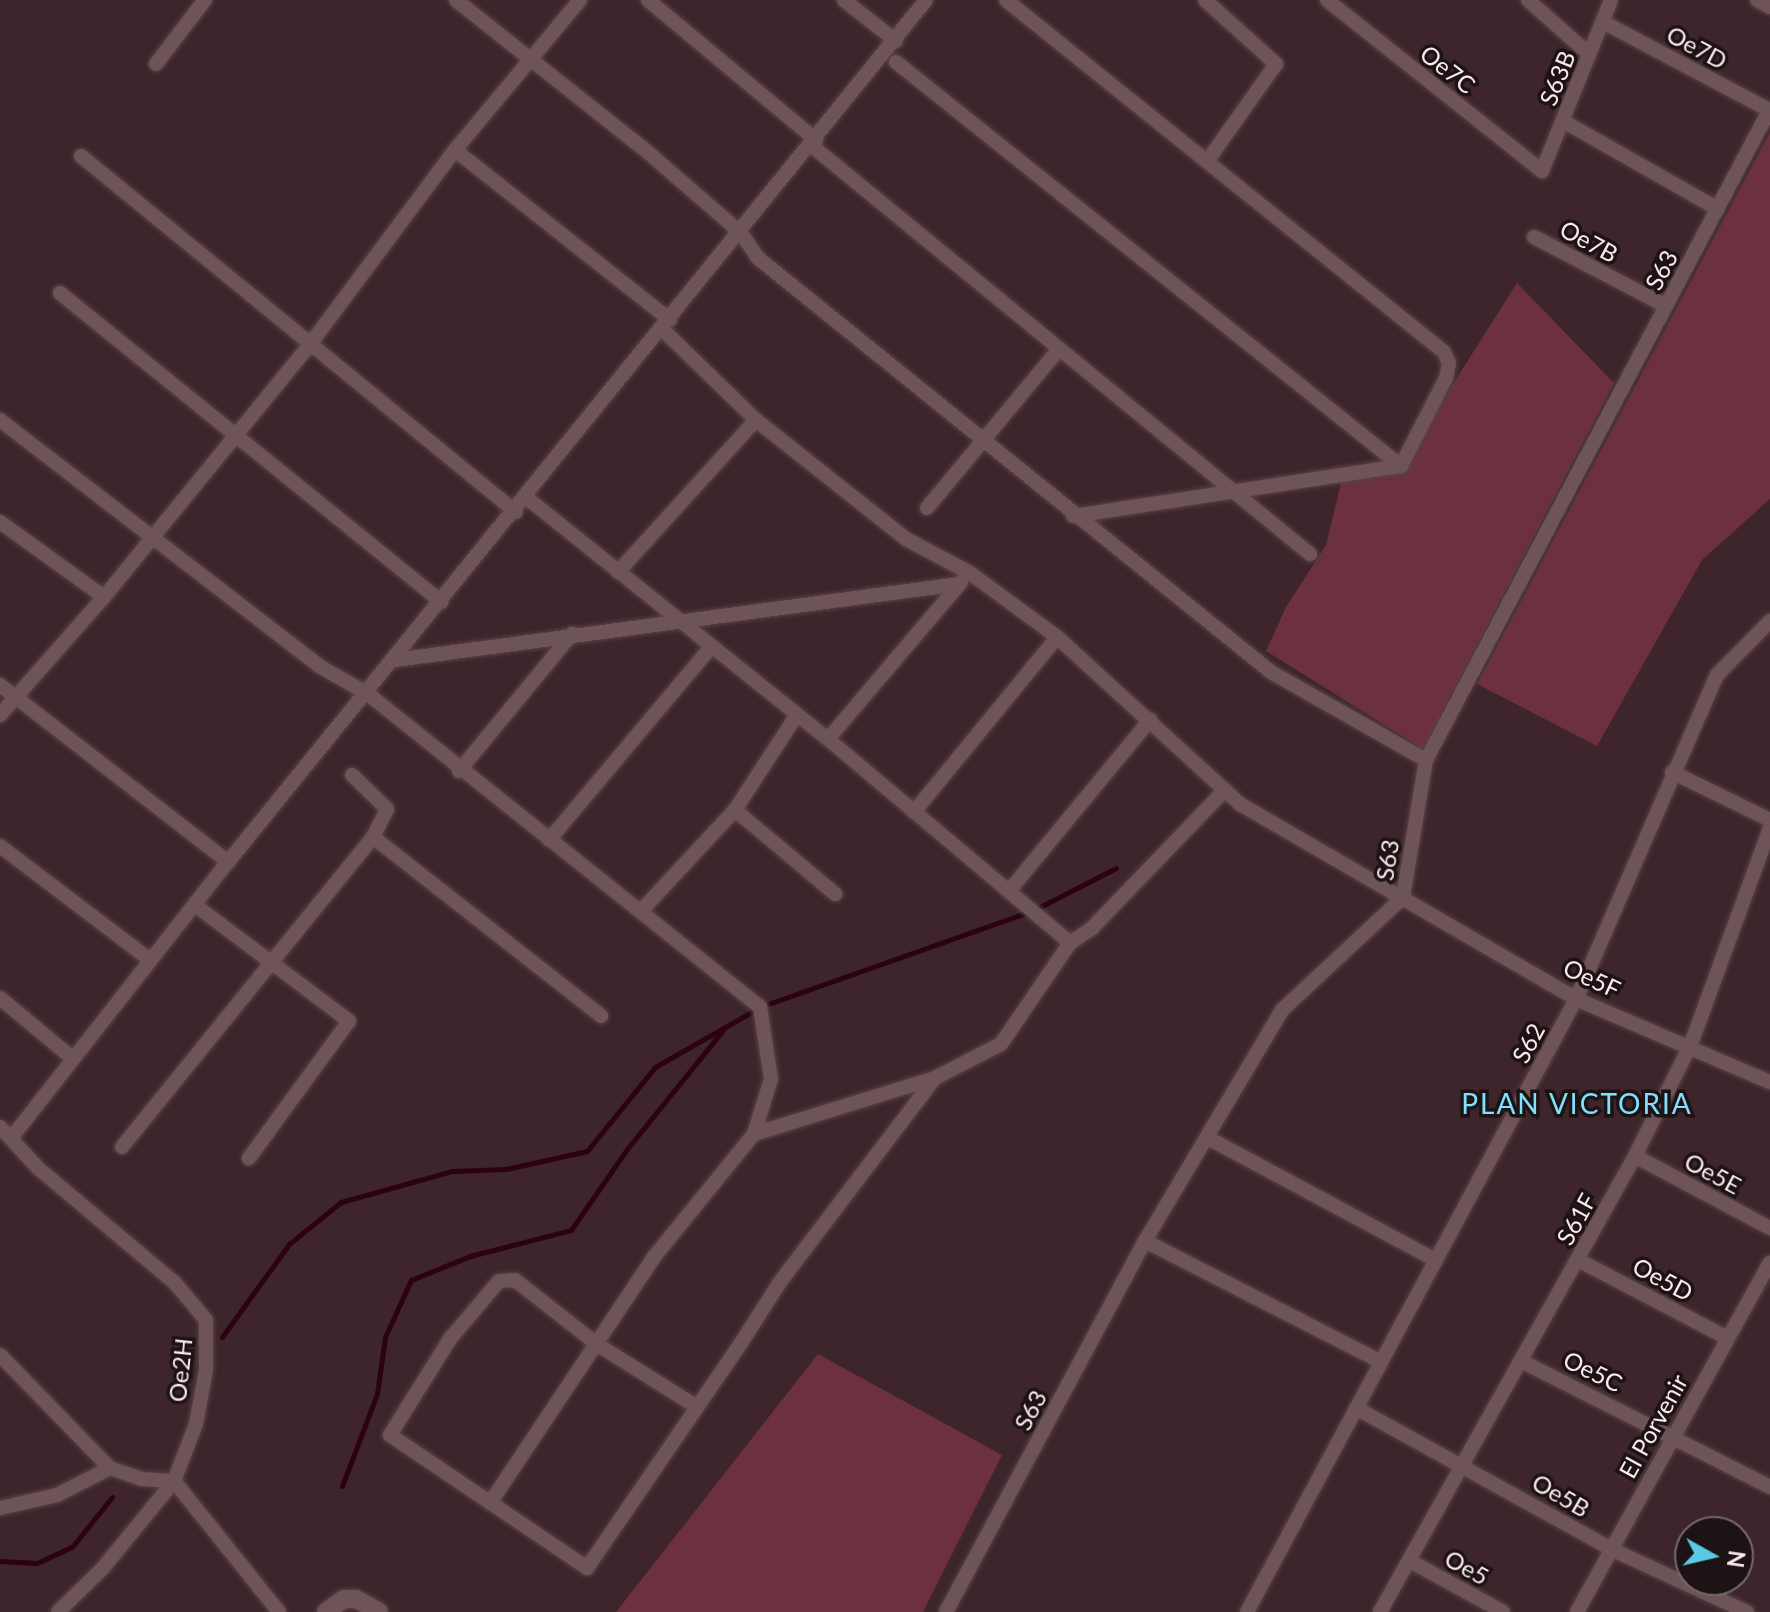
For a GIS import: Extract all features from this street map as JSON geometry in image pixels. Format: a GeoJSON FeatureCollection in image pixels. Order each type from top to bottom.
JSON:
{"type":"FeatureCollection","features":[{"type":"Feature","properties":{"kind":"street"},"geometry":{"type":"LineString","coordinates":[[156,64],[205,0]]}},
{"type":"Feature","properties":{"kind":"street"},"geometry":{"type":"LineString","coordinates":[[456,0],[741,233],[758,258],[1073,516],[1271,672],[1426,760]]}},
{"type":"Feature","properties":{"kind":"street"},"geometry":{"type":"LineString","coordinates":[[0,715],[18,699],[104,597],[311,343],[455,150],[580,0]]}},
{"type":"Feature","properties":{"kind":"street"},"geometry":{"type":"LineString","coordinates":[[648,0],[1059,349],[1310,554]]}},
{"type":"Feature","properties":{"kind":"street"},"geometry":{"type":"LineString","coordinates":[[844,0],[896,41]]}},
{"type":"Feature","properties":{"kind":"street"},"geometry":{"type":"LineString","coordinates":[[6,1132],[72,1058],[149,959],[516,512],[926,0]]}},
{"type":"Feature","properties":{"kind":"street"},"geometry":{"type":"LineString","coordinates":[[1006,0],[1444,352],[1449,363],[1446,378],[1401,466]]}},
{"type":"Feature","properties":{"kind":"street"},"geometry":{"type":"LineString","coordinates":[[1205,0],[1276,64],[1208,160]]}},
{"type":"Feature","properties":{"kind":"street","name":"Oe7C"},"geometry":{"type":"LineString","coordinates":[[1327,0],[1542,171]]}},
{"type":"Feature","properties":{"kind":"street"},"geometry":{"type":"LineString","coordinates":[[1342,13],[1352,0]]}},
{"type":"Feature","properties":{"kind":"street"},"geometry":{"type":"LineString","coordinates":[[1528,0],[1589,54]]}},
{"type":"Feature","properties":{"kind":"street","name":"S63B"},"geometry":{"type":"LineString","coordinates":[[1542,171],[1611,0]]}},
{"type":"Feature","properties":{"kind":"street"},"geometry":{"type":"LineString","coordinates":[[1757,0],[1770,7]]}},
{"type":"Feature","properties":{"kind":"street","name":"Oe7D"},"geometry":{"type":"LineString","coordinates":[[1603,22],[1770,110]]}},
{"type":"Feature","properties":{"kind":"street"},"geometry":{"type":"LineString","coordinates":[[896,62],[1401,466]]}},
{"type":"Feature","properties":{"kind":"street","name":"S63"},"geometry":{"type":"LineString","coordinates":[[946,1612],[1145,1241],[1282,1010],[1403,897],[1426,760],[1770,110]]}},
{"type":"Feature","properties":{"kind":"street"},"geometry":{"type":"LineString","coordinates":[[1563,121],[1718,209]]}},
{"type":"Feature","properties":{"kind":"street","name":"Oe5F"},"geometry":{"type":"LineString","coordinates":[[455,150],[666,325],[756,420],[906,539],[970,573],[1057,637],[1240,804],[1576,999],[1691,1044],[1770,1082]]}},
{"type":"Feature","properties":{"kind":"street"},"geometry":{"type":"LineString","coordinates":[[81,156],[516,512]]}},
{"type":"Feature","properties":{"kind":"street","name":"Oe7B"},"geometry":{"type":"LineString","coordinates":[[1534,237],[1666,306]]}},
{"type":"Feature","properties":{"kind":"street"},"geometry":{"type":"LineString","coordinates":[[60,293],[237,432],[442,602]]}},
{"type":"Feature","properties":{"kind":"street"},"geometry":{"type":"LineString","coordinates":[[927,508],[1059,349]]}},
{"type":"Feature","properties":{"kind":"street"},"geometry":{"type":"LineString","coordinates":[[0,420],[319,666],[368,694],[459,771],[760,1007],[771,1079],[754,1134],[654,1257],[490,1503]]}},
{"type":"Feature","properties":{"kind":"street"},"geometry":{"type":"LineString","coordinates":[[618,572],[756,420]]}},
{"type":"Feature","properties":{"kind":"street"},"geometry":{"type":"LineString","coordinates":[[1073,516],[1401,466]]}},
{"type":"Feature","properties":{"kind":"street"},"geometry":{"type":"LineString","coordinates":[[527,498],[828,739],[1070,943]]}},
{"type":"Feature","properties":{"kind":"street"},"geometry":{"type":"LineString","coordinates":[[0,522],[104,597]]}},
{"type":"Feature","properties":{"kind":"street"},"geometry":{"type":"LineString","coordinates":[[828,739],[970,573]]}},
{"type":"Feature","properties":{"kind":"street"},"geometry":{"type":"LineString","coordinates":[[395,660],[678,618],[959,584]]}},
{"type":"Feature","properties":{"kind":"street","name":"S62"},"geometry":{"type":"LineString","coordinates":[[1247,1612],[1576,999],[1672,772],[1717,675],[1770,621]]}},
{"type":"Feature","properties":{"kind":"street"},"geometry":{"type":"LineString","coordinates":[[459,771],[572,634]]}},
{"type":"Feature","properties":{"kind":"street"},"geometry":{"type":"LineString","coordinates":[[914,812],[1057,637]]}},
{"type":"Feature","properties":{"kind":"street"},"geometry":{"type":"LineString","coordinates":[[549,840],[712,646]]}},
{"type":"Feature","properties":{"kind":"street"},"geometry":{"type":"LineString","coordinates":[[0,685],[228,862]]}},
{"type":"Feature","properties":{"kind":"street"},"geometry":{"type":"LineString","coordinates":[[641,911],[735,810],[796,716]]}},
{"type":"Feature","properties":{"kind":"street"},"geometry":{"type":"LineString","coordinates":[[1009,891],[1150,720]]}},
{"type":"Feature","properties":{"kind":"street"},"geometry":{"type":"LineString","coordinates":[[1672,772],[1770,820]]}},
{"type":"Feature","properties":{"kind":"street"},"geometry":{"type":"LineString","coordinates":[[122,1147],[373,837],[387,809],[352,775]]}},
{"type":"Feature","properties":{"kind":"street"},"geometry":{"type":"LineString","coordinates":[[754,1134],[935,1078],[1001,1044],[1070,943],[1092,928],[1225,790]]}},
{"type":"Feature","properties":{"kind":"street"},"geometry":{"type":"LineString","coordinates":[[735,810],[835,894]]}},
{"type":"Feature","properties":{"kind":"street","name":"S61F"},"geometry":{"type":"LineString","coordinates":[[1380,1612],[1523,1362],[1635,1156],[1691,1044],[1770,828]]}},
{"type":"Feature","properties":{"kind":"street"},"geometry":{"type":"LineString","coordinates":[[373,837],[601,1016]]}},
{"type":"Feature","properties":{"kind":"street"},"geometry":{"type":"LineString","coordinates":[[0,846],[149,959]]}},
{"type":"Feature","properties":{"kind":"street"},"geometry":{"type":"LineString","coordinates":[[195,905],[349,1021],[249,1158]]}},
{"type":"Feature","properties":{"kind":"street"},"geometry":{"type":"LineString","coordinates":[[0,998],[72,1058]]}},
{"type":"Feature","properties":{"kind":"street"},"geometry":{"type":"LineString","coordinates":[[697,1407],[598,1345],[515,1280],[499,1281],[450,1339],[390,1435],[587,1568],[697,1407],[780,1282],[935,1078]]}},
{"type":"Feature","properties":{"kind":"street","name":"Oe2H"},"geometry":{"type":"LineString","coordinates":[[6,1132],[38,1168],[175,1283],[206,1320],[206,1370],[196,1424],[174,1481],[103,1568],[58,1612]]}},
{"type":"Feature","properties":{"kind":"street"},"geometry":{"type":"LineString","coordinates":[[1208,1138],[1436,1260]]}},
{"type":"Feature","properties":{"kind":"street","name":"Oe5E"},"geometry":{"type":"LineString","coordinates":[[1635,1156],[1770,1228]]}},
{"type":"Feature","properties":{"kind":"street"},"geometry":{"type":"LineString","coordinates":[[1145,1241],[1381,1362]]}},
{"type":"Feature","properties":{"kind":"street","name":"Oe5D"},"geometry":{"type":"LineString","coordinates":[[1578,1260],[1727,1338]]}},
{"type":"Feature","properties":{"kind":"street","name":"El Porvenir"},"geometry":{"type":"LineString","coordinates":[[1577,1612],[1672,1435],[1770,1263]]}},
{"type":"Feature","properties":{"kind":"street"},"geometry":{"type":"LineString","coordinates":[[0,1355],[110,1468],[142,1479],[174,1481],[279,1612]]}},
{"type":"Feature","properties":{"kind":"street","name":"Oe5C"},"geometry":{"type":"LineString","coordinates":[[1523,1362],[1770,1487]]}},
{"type":"Feature","properties":{"kind":"street","name":"Oe5B"},"geometry":{"type":"LineString","coordinates":[[1356,1408],[1466,1464],[1611,1549],[1747,1612]]}},
{"type":"Feature","properties":{"kind":"street"},"geometry":{"type":"LineString","coordinates":[[1,1511],[57,1495],[110,1468]]}},
{"type":"Feature","properties":{"kind":"street","name":"Oe5"},"geometry":{"type":"LineString","coordinates":[[1410,1561],[1503,1612]]}},
{"type":"Feature","properties":{"kind":"street"},"geometry":{"type":"LineString","coordinates":[[326,1612],[344,1599],[356,1599],[379,1612]]}},
{"type":"Feature","properties":{"kind":"shaded area"},"geometry":{"type":"Polygon","coordinates":[[[1770,132],[1770,499],[1702,560],[1597,746],[1477,684],[1770,132]]]}},
{"type":"Feature","properties":{"kind":"shaded area"},"geometry":{"type":"Polygon","coordinates":[[[1517,283],[1614,383],[1423,749],[1266,651],[1286,607],[1326,545],[1343,475],[1401,466],[1517,283]]]}},
{"type":"Feature","properties":{"kind":"shaded area"},"geometry":{"type":"Polygon","coordinates":[[[818,1354],[1002,1455],[923,1612],[616,1612],[818,1354]]]}},
{"type":"Feature","properties":{"kind":"waterway"},"geometry":{"type":"LineString","coordinates":[[222,1337],[289,1244],[341,1202],[452,1171],[506,1169],[587,1151],[655,1067],[760,1007],[1034,910],[1116,868]]}},
{"type":"Feature","properties":{"kind":"waterway"},"geometry":{"type":"LineString","coordinates":[[342,1486],[377,1394],[385,1337],[411,1280],[470,1256],[571,1230],[627,1149],[723,1030]]}},
{"type":"Feature","properties":{"kind":"waterway"},"geometry":{"type":"LineString","coordinates":[[0,1561],[37,1563],[72,1547],[112,1497]]}},
{"type":"Feature","properties":{"kind":"district","name":"PLAN VICTORIA"},"geometry":{"type":"Point","coordinates":[1577,1103]}}]}
